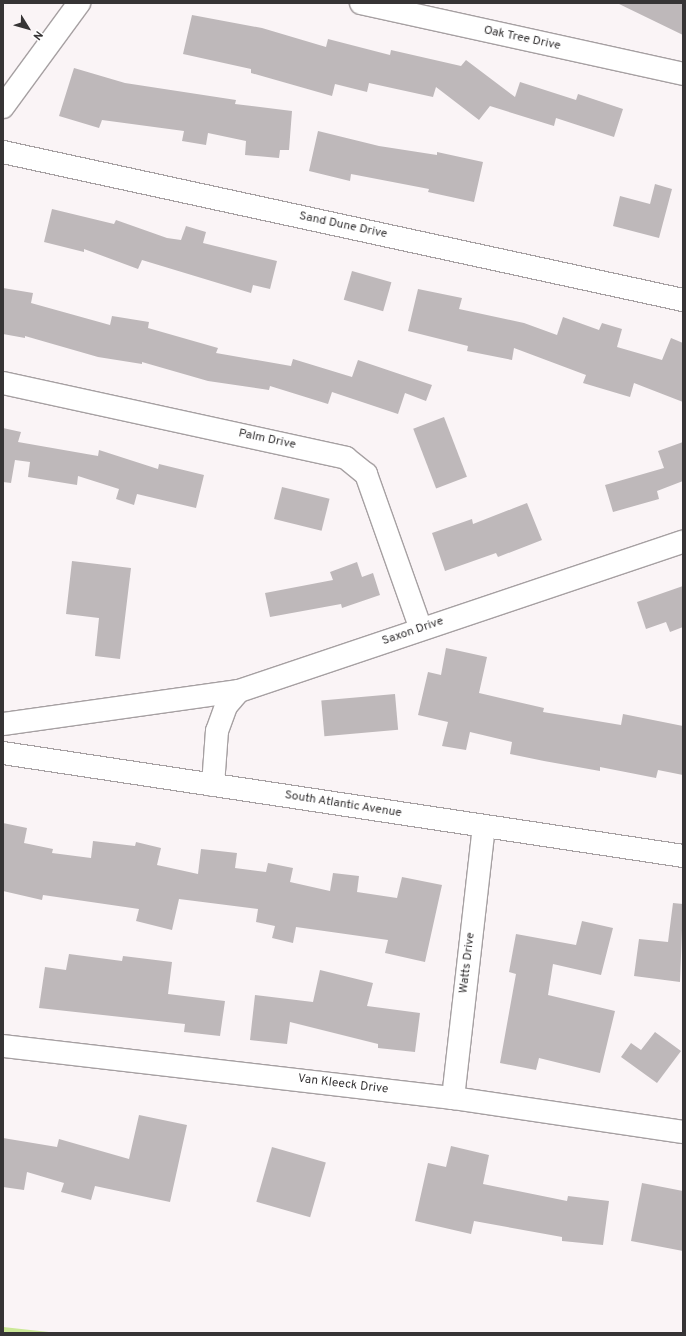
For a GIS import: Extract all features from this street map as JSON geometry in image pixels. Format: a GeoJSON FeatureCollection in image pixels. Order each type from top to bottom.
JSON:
{"type":"FeatureCollection","features":[{"type":"Feature","properties":{"kind":"street"},"geometry":{"type":"LineString","coordinates":[[3,107],[79,3]]}},
{"type":"Feature","properties":{"kind":"street","name":"Oak Tree Drive"},"geometry":{"type":"LineString","coordinates":[[360,3],[683,74]]}},
{"type":"Feature","properties":{"kind":"street","name":"Sand Dune Drive"},"geometry":{"type":"LineString","coordinates":[[3,152],[683,300]]}},
{"type":"Feature","properties":{"kind":"street","name":"Palm Drive"},"geometry":{"type":"LineString","coordinates":[[3,383],[346,458],[366,474],[421,629]]}},
{"type":"Feature","properties":{"kind":"street","name":"Saxon Drive"},"geometry":{"type":"LineString","coordinates":[[3,724],[239,691],[683,542]]}},
{"type":"Feature","properties":{"kind":"street"},"geometry":{"type":"LineString","coordinates":[[213,785],[217,731],[226,706],[239,691]]}},
{"type":"Feature","properties":{"kind":"street","name":"South Atlantic Avenue"},"geometry":{"type":"LineString","coordinates":[[3,753],[683,856]]}},
{"type":"Feature","properties":{"kind":"street","name":"Watts Drive"},"geometry":{"type":"LineString","coordinates":[[453,1098],[484,827]]}},
{"type":"Feature","properties":{"kind":"street","name":"Van Kleeck Drive"},"geometry":{"type":"LineString","coordinates":[[3,1046],[453,1098],[683,1132]]}},
{"type":"Feature","properties":{"kind":"shaded area"},"geometry":{"type":"Polygon","coordinates":[[[3,1327],[58,1333],[3,1333],[3,1327]]]}},
{"type":"Feature","properties":{"kind":"building"},"geometry":{"type":"Polygon","coordinates":[[[617,3],[683,3],[683,35],[617,3]]]}},
{"type":"Feature","properties":{"kind":"building"},"geometry":{"type":"Polygon","coordinates":[[[192,15],[262,28],[326,47],[328,39],[390,55],[391,50],[461,66],[466,60],[515,97],[520,82],[576,100],[578,94],[623,109],[614,137],[556,118],[554,126],[490,106],[479,120],[436,87],[433,97],[369,83],[367,92],[335,84],[332,96],[251,73],[251,69],[183,54],[192,15]]]}},
{"type":"Feature","properties":{"kind":"building"},"geometry":{"type":"Polygon","coordinates":[[[74,68],[125,83],[236,100],[235,104],[292,111],[289,150],[280,150],[279,158],[245,155],[246,141],[208,133],[206,145],[182,141],[184,131],[102,120],[99,128],[59,116],[74,68]]]}},
{"type":"Feature","properties":{"kind":"building"},"geometry":{"type":"Polygon","coordinates":[[[318,131],[379,146],[437,155],[437,152],[483,162],[474,202],[428,192],[429,189],[351,174],[350,181],[309,171],[318,131]]]}},
{"type":"Feature","properties":{"kind":"building"},"geometry":{"type":"Polygon","coordinates":[[[655,184],[672,189],[659,238],[613,226],[620,196],[650,204],[655,184]]]}},
{"type":"Feature","properties":{"kind":"building"},"geometry":{"type":"Polygon","coordinates":[[[52,209],[114,224],[116,220],[167,238],[181,240],[186,226],[206,232],[203,243],[277,261],[270,289],[253,285],[251,293],[142,260],[138,269],[84,249],[84,252],[44,242],[52,209]]]}},
{"type":"Feature","properties":{"kind":"building"},"geometry":{"type":"Polygon","coordinates":[[[352,271],[391,282],[383,311],[344,300],[352,271]]]}},
{"type":"Feature","properties":{"kind":"building"},"geometry":{"type":"Polygon","coordinates":[[[3,288],[33,293],[31,303],[110,325],[112,316],[149,322],[148,328],[218,348],[216,353],[291,366],[293,359],[352,377],[358,360],[432,385],[426,401],[405,393],[398,414],[332,392],[328,404],[270,386],[269,390],[208,381],[142,362],[142,364],[98,357],[25,336],[25,338],[3,334],[3,288]]]}},
{"type":"Feature","properties":{"kind":"building"},"geometry":{"type":"Polygon","coordinates":[[[418,289],[462,298],[459,309],[524,323],[557,335],[563,317],[599,330],[602,323],[622,329],[617,347],[662,360],[671,338],[683,343],[683,402],[634,383],[630,397],[583,383],[586,375],[514,348],[512,360],[467,351],[468,346],[408,331],[418,289]]]}},
{"type":"Feature","properties":{"kind":"building"},"geometry":{"type":"Polygon","coordinates":[[[444,417],[467,477],[436,489],[413,429],[444,417]]]}},
{"type":"Feature","properties":{"kind":"building"},"geometry":{"type":"Polygon","coordinates":[[[3,428],[21,432],[18,442],[98,456],[99,450],[158,469],[159,464],[204,475],[196,508],[137,494],[134,505],[116,499],[119,489],[78,476],[77,485],[28,477],[30,462],[15,460],[11,483],[3,482],[3,428]]]}},
{"type":"Feature","properties":{"kind":"building"},"geometry":{"type":"Polygon","coordinates":[[[683,442],[683,481],[657,491],[659,499],[613,512],[605,485],[664,468],[658,451],[683,442]]]}},
{"type":"Feature","properties":{"kind":"building"},"geometry":{"type":"Polygon","coordinates":[[[282,487],[330,499],[322,531],[274,519],[282,487]]]}},
{"type":"Feature","properties":{"kind":"building"},"geometry":{"type":"Polygon","coordinates":[[[527,503],[542,540],[498,557],[496,553],[445,571],[432,533],[472,519],[473,524],[527,503]]]}},
{"type":"Feature","properties":{"kind":"building"},"geometry":{"type":"Polygon","coordinates":[[[72,561],[131,568],[120,659],[95,656],[99,618],[66,614],[72,561]]]}},
{"type":"Feature","properties":{"kind":"building"},"geometry":{"type":"Polygon","coordinates":[[[357,562],[362,577],[373,573],[380,595],[342,608],[341,604],[270,617],[265,593],[333,580],[330,572],[357,562]]]}},
{"type":"Feature","properties":{"kind":"building"},"geometry":{"type":"Polygon","coordinates":[[[683,586],[683,627],[670,632],[666,622],[646,629],[637,602],[683,586]]]}},
{"type":"Feature","properties":{"kind":"building"},"geometry":{"type":"Polygon","coordinates":[[[446,648],[487,657],[479,693],[544,708],[543,712],[621,725],[623,714],[683,726],[683,775],[658,770],[656,778],[600,767],[600,771],[544,761],[510,754],[512,742],[470,732],[466,750],[442,746],[448,722],[418,715],[428,672],[441,675],[446,648]]]}},
{"type":"Feature","properties":{"kind":"building"},"geometry":{"type":"Polygon","coordinates":[[[395,694],[398,730],[324,736],[321,700],[395,694]]]}},
{"type":"Feature","properties":{"kind":"building"},"geometry":{"type":"Polygon","coordinates":[[[3,823],[27,828],[24,843],[53,849],[52,853],[91,858],[93,841],[135,846],[136,842],[161,848],[157,865],[198,874],[201,849],[237,853],[235,868],[266,872],[268,863],[293,868],[290,882],[330,891],[333,873],[359,876],[357,892],[397,898],[402,877],[442,885],[425,962],[385,953],[388,940],[296,927],[293,943],[272,938],[275,926],[256,922],[258,909],[179,899],[172,930],[136,921],[139,909],[43,895],[42,900],[3,891],[3,823]]]}},
{"type":"Feature","properties":{"kind":"building"},"geometry":{"type":"Polygon","coordinates":[[[673,903],[683,904],[680,982],[634,976],[639,939],[668,942],[673,903]]]}},
{"type":"Feature","properties":{"kind":"building"},"geometry":{"type":"Polygon","coordinates":[[[582,921],[613,928],[601,975],[553,964],[548,995],[615,1011],[600,1073],[539,1058],[536,1070],[500,1063],[516,974],[509,972],[516,934],[576,945],[582,921]]]}},
{"type":"Feature","properties":{"kind":"building"},"geometry":{"type":"Polygon","coordinates":[[[69,954],[122,961],[123,956],[172,962],[168,994],[225,1001],[220,1036],[184,1032],[185,1024],[39,1008],[45,967],[66,970],[69,954]]]}},
{"type":"Feature","properties":{"kind":"building"},"geometry":{"type":"Polygon","coordinates":[[[320,970],[373,983],[367,1006],[420,1013],[415,1052],[378,1048],[378,1044],[290,1022],[287,1044],[250,1040],[255,995],[313,1002],[320,970]]]}},
{"type":"Feature","properties":{"kind":"building"},"geometry":{"type":"Polygon","coordinates":[[[655,1032],[681,1051],[657,1083],[621,1057],[631,1043],[641,1050],[655,1032]]]}},
{"type":"Feature","properties":{"kind":"building"},"geometry":{"type":"Polygon","coordinates":[[[139,1115],[187,1125],[170,1202],[95,1186],[91,1200],[61,1192],[64,1183],[27,1172],[24,1190],[3,1187],[3,1138],[57,1147],[59,1139],[129,1159],[139,1115]]]}},
{"type":"Feature","properties":{"kind":"building"},"geometry":{"type":"Polygon","coordinates":[[[451,1146],[489,1155],[483,1184],[567,1201],[568,1196],[609,1201],[603,1245],[562,1241],[562,1237],[474,1221],[471,1234],[415,1221],[428,1163],[446,1167],[451,1146]]]}},
{"type":"Feature","properties":{"kind":"building"},"geometry":{"type":"Polygon","coordinates":[[[272,1147],[326,1162],[310,1217],[256,1202],[272,1147]]]}},
{"type":"Feature","properties":{"kind":"building"},"geometry":{"type":"Polygon","coordinates":[[[642,1183],[683,1191],[683,1251],[631,1241],[642,1183]]]}}]}
